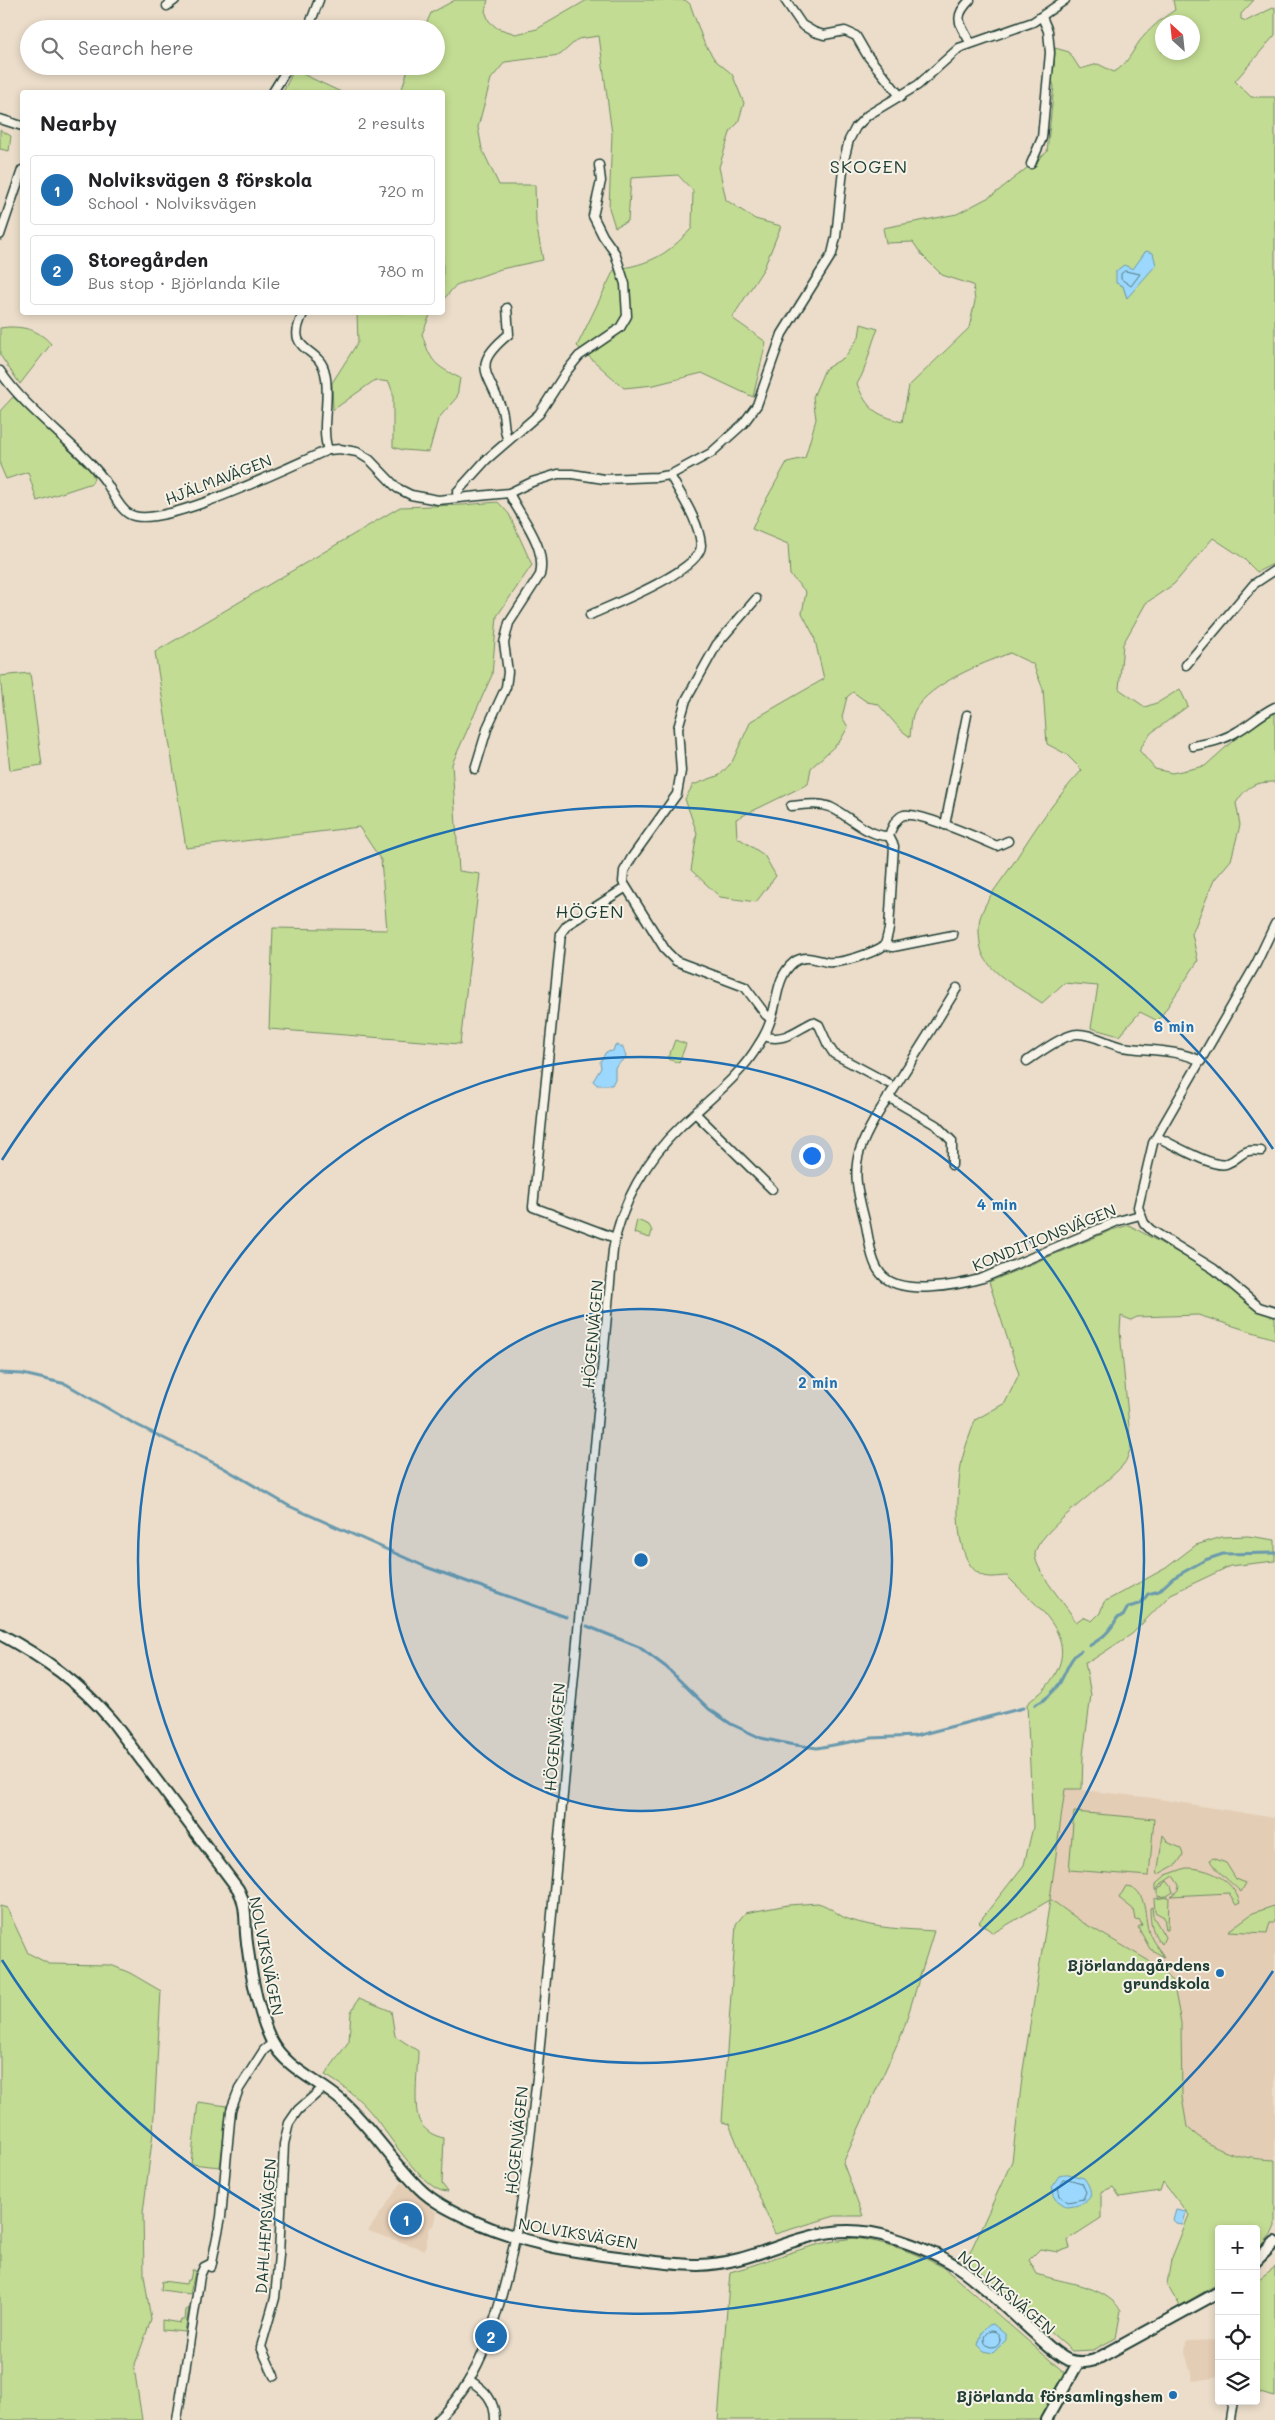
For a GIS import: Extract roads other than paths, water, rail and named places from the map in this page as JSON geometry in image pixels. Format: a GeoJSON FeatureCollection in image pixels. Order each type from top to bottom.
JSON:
{"type":"FeatureCollection","features":[{"type":"Feature","properties":{"kind":"street"},"geometry":{"type":"LineString","coordinates":[[167,6],[175,0]]}},
{"type":"Feature","properties":{"kind":"street"},"geometry":{"type":"LineString","coordinates":[[311,20],[319,0]]}},
{"type":"Feature","properties":{"kind":"street"},"geometry":{"type":"LineString","coordinates":[[785,0],[802,25],[814,32],[824,35],[845,31],[856,36],[872,62],[901,97]]}},
{"type":"Feature","properties":{"kind":"street"},"geometry":{"type":"LineString","coordinates":[[970,0],[960,11],[958,19],[970,42]]}},
{"type":"Feature","properties":{"kind":"street","name":"HJÄLMAVÄGEN"},"geometry":{"type":"LineString","coordinates":[[0,371],[18,392],[94,466],[130,515],[155,516],[185,508],[220,496],[328,450],[349,450],[367,457],[397,488],[411,495],[438,500],[509,493],[532,482],[558,474],[618,479],[670,475],[715,450],[743,424],[757,406],[782,334],[790,317],[827,264],[834,248],[843,168],[849,140],[856,127],[868,115],[901,97],[918,85],[959,48],[970,42],[1015,28],[1042,17],[1065,0]]}},
{"type":"Feature","properties":{"kind":"street"},"geometry":{"type":"LineString","coordinates":[[1031,164],[1042,138],[1050,53],[1048,31],[1042,17]]}},
{"type":"Feature","properties":{"kind":"street"},"geometry":{"type":"LineString","coordinates":[[274,90],[283,75]]}},
{"type":"Feature","properties":{"kind":"street"},"geometry":{"type":"LineString","coordinates":[[0,119],[20,125]]}},
{"type":"Feature","properties":{"kind":"street"},"geometry":{"type":"LineString","coordinates":[[458,497],[457,492],[462,484],[508,440],[539,414],[566,372],[579,356],[620,328],[627,316],[625,284],[615,253],[603,236],[593,216],[601,181],[599,165]]}},
{"type":"Feature","properties":{"kind":"street"},"geometry":{"type":"LineString","coordinates":[[0,236],[20,176]]}},
{"type":"Feature","properties":{"kind":"street"},"geometry":{"type":"LineString","coordinates":[[507,308],[510,334],[493,347],[485,365],[486,374],[502,410],[505,434],[508,440]]}},
{"type":"Feature","properties":{"kind":"street"},"geometry":{"type":"LineString","coordinates":[[302,315],[296,328],[297,336],[325,373],[328,450]]}},
{"type":"Feature","properties":{"kind":"street"},"geometry":{"type":"LineString","coordinates":[[590,615],[675,574],[690,565],[698,556],[701,547],[698,532],[688,506],[670,475]]}},
{"type":"Feature","properties":{"kind":"street"},"geometry":{"type":"LineString","coordinates":[[475,769],[488,726],[506,687],[508,672],[504,643],[509,623],[540,574],[543,565],[537,543],[509,493]]}},
{"type":"Feature","properties":{"kind":"street"},"geometry":{"type":"LineString","coordinates":[[1186,665],[1254,584],[1275,570]]}},
{"type":"Feature","properties":{"kind":"street"},"geometry":{"type":"LineString","coordinates":[[756,599],[716,644],[686,700],[678,728],[681,771],[677,794],[624,871],[625,888],[666,951],[676,961],[745,987],[766,1015],[772,1019]]}},
{"type":"Feature","properties":{"kind":"street"},"geometry":{"type":"LineString","coordinates":[[1193,746],[1220,740],[1239,730],[1258,715],[1275,707]]}},
{"type":"Feature","properties":{"kind":"street"},"geometry":{"type":"LineString","coordinates":[[945,825],[967,715]]}},
{"type":"Feature","properties":{"kind":"street"},"geometry":{"type":"LineString","coordinates":[[791,806],[815,804],[829,807],[878,836],[889,836]]}},
{"type":"Feature","properties":{"kind":"street"},"geometry":{"type":"LineString","coordinates":[[889,836],[897,820],[904,815],[945,825],[997,846],[1008,841]]}},
{"type":"Feature","properties":{"kind":"street"},"geometry":{"type":"LineString","coordinates":[[884,945],[889,929],[894,846],[889,836]]}},
{"type":"Feature","properties":{"kind":"street"},"geometry":{"type":"LineString","coordinates":[[615,1238],[533,1207],[560,933],[567,925],[625,888]]}},
{"type":"Feature","properties":{"kind":"street"},"geometry":{"type":"LineString","coordinates":[[1275,924],[1256,964],[1157,1137],[1152,1148],[1138,1206],[1140,1215],[1151,1230],[1214,1269],[1259,1307],[1275,1312]]}},
{"type":"Feature","properties":{"kind":"street","name":"HÖGENVÄGEN"},"geometry":{"type":"LineString","coordinates":[[437,2420],[460,2394],[469,2380],[491,2336],[517,2239],[537,2077],[615,1238],[627,1204],[648,1166],[663,1145],[732,1080],[764,1036],[772,1019],[780,981],[786,969],[797,960],[808,958],[828,962],[842,960],[869,953],[884,945],[893,947],[953,935]]}},
{"type":"Feature","properties":{"kind":"street","name":"KONDITIONSVÄGEN"},"geometry":{"type":"LineString","coordinates":[[957,988],[888,1098],[860,1150],[856,1166],[856,1182],[875,1261],[882,1275],[891,1282],[904,1286],[923,1287],[968,1282],[983,1278],[1118,1221],[1140,1215]]}},
{"type":"Feature","properties":{"kind":"street"},"geometry":{"type":"LineString","coordinates":[[764,1036],[777,1039],[786,1037],[813,1022],[819,1025],[834,1054],[888,1083]]}},
{"type":"Feature","properties":{"kind":"street"},"geometry":{"type":"LineString","coordinates":[[1026,1060],[1068,1036],[1077,1034],[1093,1036],[1120,1046],[1149,1048],[1192,1057],[1201,1061]]}},
{"type":"Feature","properties":{"kind":"street"},"geometry":{"type":"LineString","coordinates":[[888,1098],[944,1131],[952,1141],[952,1165]]}},
{"type":"Feature","properties":{"kind":"street"},"geometry":{"type":"LineString","coordinates":[[695,1113],[772,1189]]}},
{"type":"Feature","properties":{"kind":"street"},"geometry":{"type":"LineString","coordinates":[[1157,1137],[1214,1164],[1226,1164],[1249,1149],[1261,1151]]}},
{"type":"Feature","properties":{"kind":"street","name":"NOLVIKSVÄGEN"},"geometry":{"type":"LineString","coordinates":[[0,1634],[46,1662],[90,1695],[126,1740],[238,1889],[244,1902],[246,1942],[257,1996],[265,2026],[280,2054],[294,2067],[339,2099],[374,2132],[420,2189],[434,2200],[451,2211],[517,2239],[582,2253],[694,2265],[742,2259],[808,2237],[836,2230],[864,2231],[889,2237],[928,2251],[960,2268],[1058,2354],[1078,2363]]}},
{"type":"Feature","properties":{"kind":"street"},"geometry":{"type":"LineString","coordinates":[[177,2420],[200,2276],[204,2267],[211,2265],[221,2217],[231,2110],[239,2089],[264,2050],[273,2043]]}},
{"type":"Feature","properties":{"kind":"street","name":"DAHLHEMSVÄGEN"},"geometry":{"type":"LineString","coordinates":[[274,2376],[261,2347],[275,2298],[284,2144],[289,2123],[298,2110],[323,2088]]}},
{"type":"Feature","properties":{"kind":"street"},"geometry":{"type":"LineString","coordinates":[[1260,2257],[1273,2242]]}},
{"type":"Feature","properties":{"kind":"street"},"geometry":{"type":"LineString","coordinates":[[1046,2420],[1078,2363],[1095,2360],[1215,2294]]}},
{"type":"Feature","properties":{"kind":"street"},"geometry":{"type":"LineString","coordinates":[[469,2380],[489,2395],[495,2412],[495,2420]]}},
{"type":"Feature","properties":{"kind":"street"},"geometry":{"type":"LineString","coordinates":[[1230,2420],[1232,2405]]}},
{"type":"Feature","properties":{"kind":"water"},"geometry":{"type":"Polygon","coordinates":[[[1146,251],[1153,253],[1156,265],[1127,298],[1123,286],[1116,283],[1116,271],[1124,265],[1133,269],[1146,251]]]}},
{"type":"Feature","properties":{"kind":"water"},"geometry":{"type":"Polygon","coordinates":[[[615,1045],[623,1047],[626,1057],[615,1067],[615,1079],[612,1085],[597,1085],[593,1081],[601,1068],[600,1062],[606,1052],[613,1051],[615,1045]]]}},
{"type":"Feature","properties":{"kind":"water"},"geometry":{"type":"Polygon","coordinates":[[[1068,2174],[1084,2178],[1090,2190],[1090,2195],[1089,2199],[1085,2202],[1067,2207],[1055,2199],[1052,2186],[1059,2176],[1068,2174]]]}},
{"type":"Feature","properties":{"kind":"water"},"geometry":{"type":"Polygon","coordinates":[[[1176,2210],[1186,2212],[1183,2224],[1176,2223],[1173,2220],[1176,2210]]]}},
{"type":"Feature","properties":{"kind":"water"},"geometry":{"type":"Polygon","coordinates":[[[993,2324],[1006,2335],[1006,2340],[993,2353],[984,2351],[978,2345],[982,2332],[989,2325],[993,2324]]]}},
{"type":"Feature","properties":{"kind":"waterway"},"geometry":{"type":"LineString","coordinates":[[0,1373],[23,1374],[66,1384],[133,1423],[222,1467],[289,1506],[426,1567],[566,1617]]}},
{"type":"Feature","properties":{"kind":"waterway"},"geometry":{"type":"LineString","coordinates":[[1089,1646],[1105,1635],[1117,1618],[1123,1616],[1128,1607],[1140,1604],[1148,1594],[1159,1591],[1173,1578],[1205,1560],[1223,1554],[1275,1553]]}},
{"type":"Feature","properties":{"kind":"waterway"},"geometry":{"type":"LineString","coordinates":[[587,1626],[639,1647],[666,1667],[709,1709],[731,1724],[761,1738],[789,1744],[817,1748],[872,1738],[915,1736],[1023,1708]]}},
{"type":"Feature","properties":{"kind":"waterway"},"geometry":{"type":"LineString","coordinates":[[1035,1705],[1054,1690],[1062,1680],[1071,1661],[1081,1651]]}},
{"type":"Feature","properties":{"kind":"place","name":"Björlandagårdens grundskola"},"geometry":{"type":"Point","coordinates":[1220,1973]}},
{"type":"Feature","properties":{"kind":"place","name":"Nolviksvägen 3 förskola"},"geometry":{"type":"Point","coordinates":[406,2219]}},
{"type":"Feature","properties":{"kind":"place","name":"Storegården"},"geometry":{"type":"Point","coordinates":[491,2336]}},
{"type":"Feature","properties":{"kind":"place","name":"Björlanda församlingshem"},"geometry":{"type":"Point","coordinates":[1173,2395]}},
{"type":"Feature","properties":{"kind":"district","name":"SKOGEN"},"geometry":{"type":"Point","coordinates":[869,166]}},
{"type":"Feature","properties":{"kind":"district","name":"HÖGEN"},"geometry":{"type":"Point","coordinates":[590,911]}}]}
